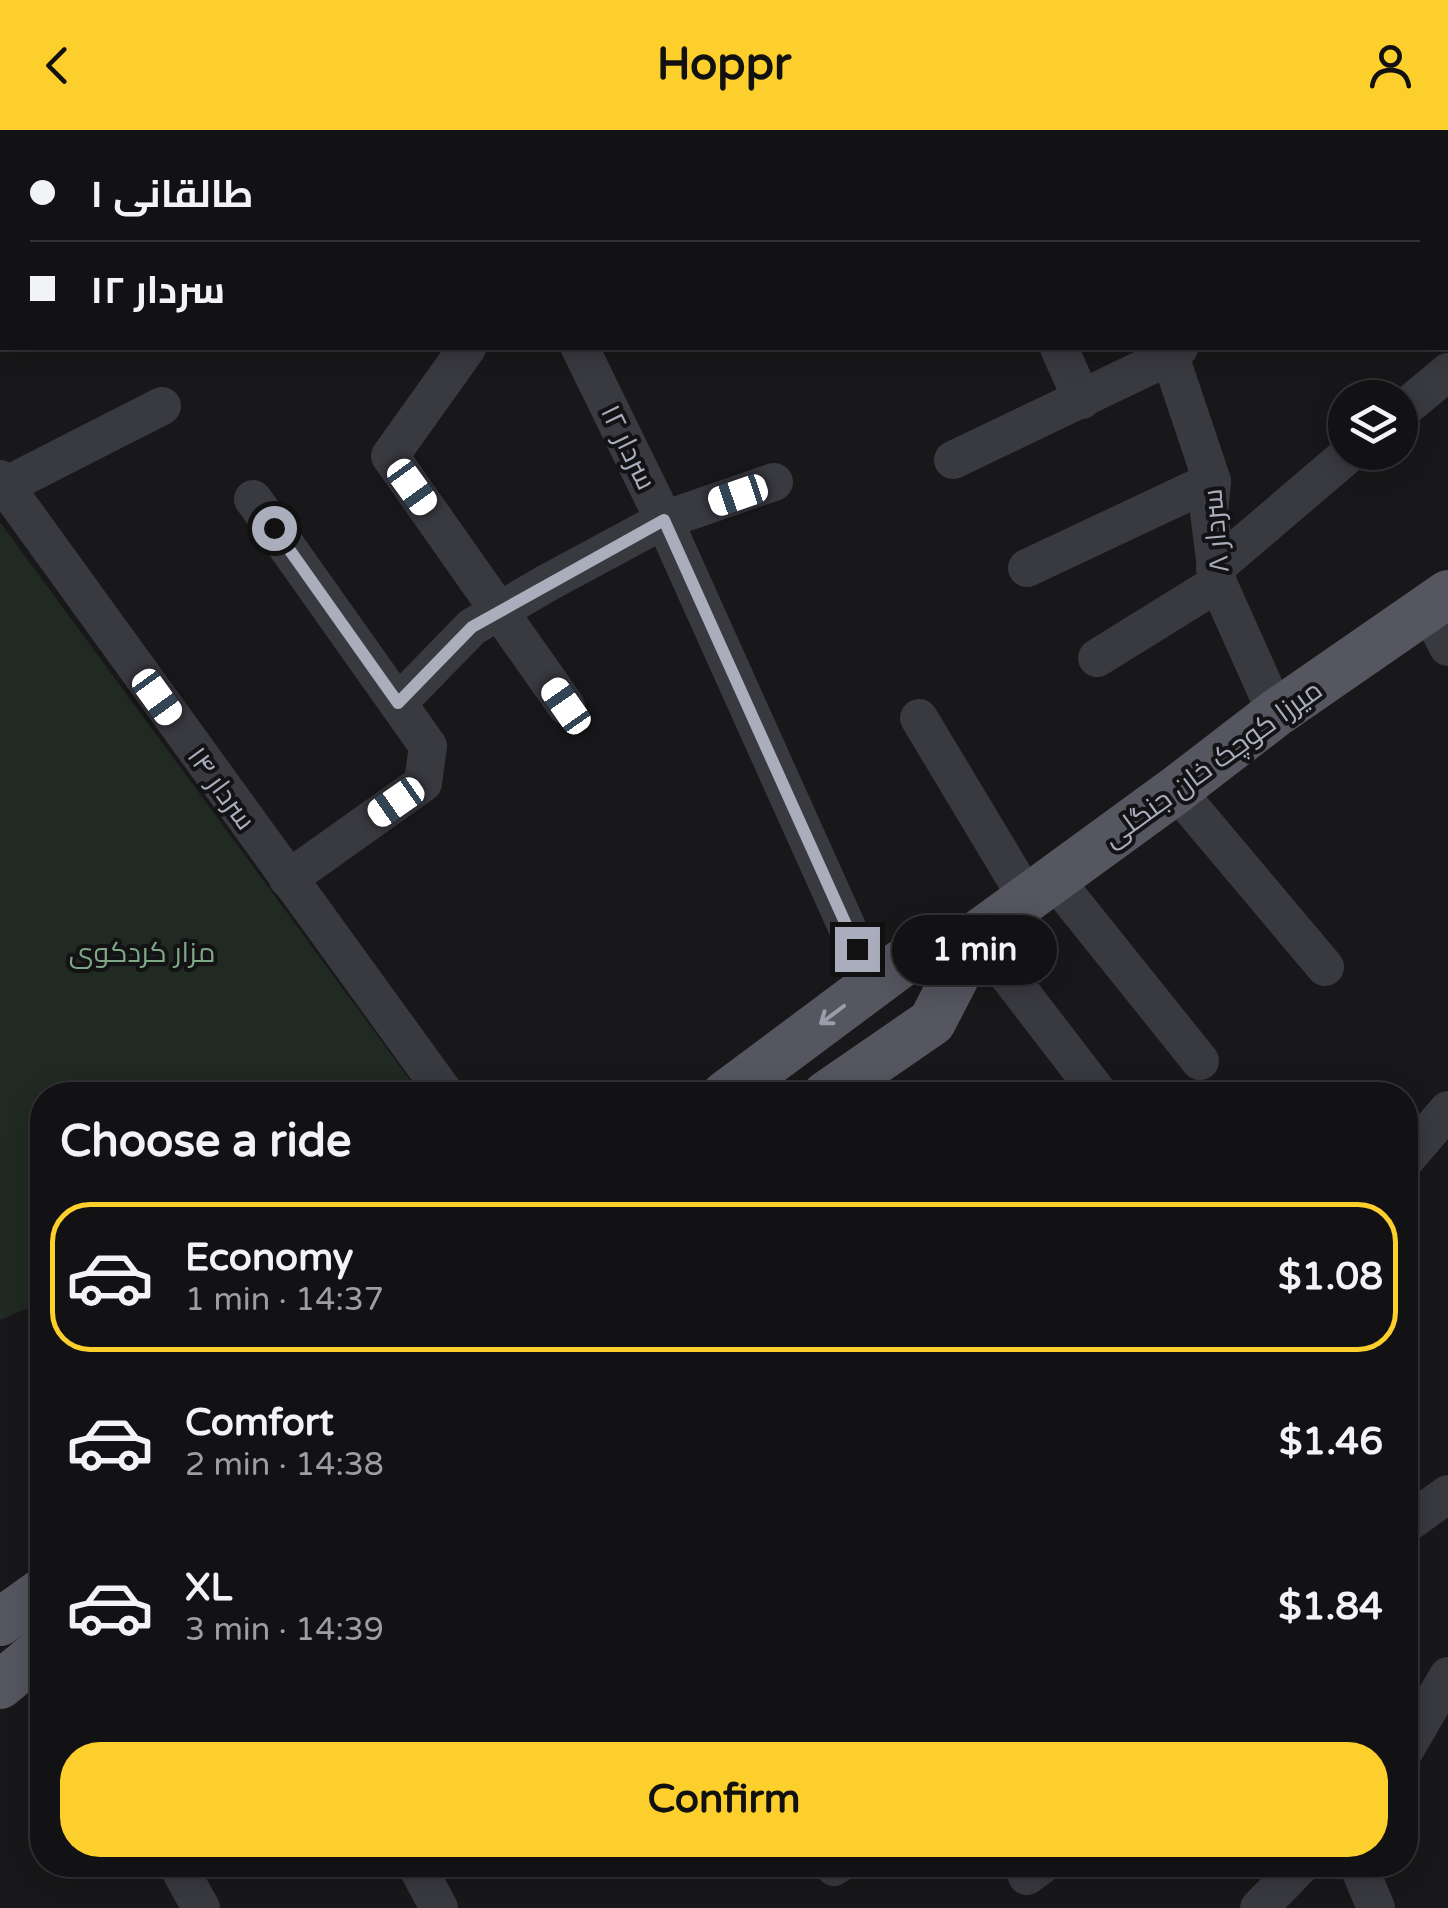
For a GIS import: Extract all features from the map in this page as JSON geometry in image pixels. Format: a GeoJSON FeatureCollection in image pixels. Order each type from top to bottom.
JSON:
{"type":"FeatureCollection","features":[{"type":"Feature","properties":{"kind":"main road","name":"میرزا کوچک خان جنگلی"},"geometry":{"type":"LineString","coordinates":[[977,934],[1276,714],[1442,616]]}},
{"type":"Feature","properties":{"kind":"main road"},"geometry":{"type":"LineString","coordinates":[[742,1082],[902,963],[977,934]]}},
{"type":"Feature","properties":{"kind":"main road"},"geometry":{"type":"LineString","coordinates":[[848,1082],[932,1022],[977,934]]}},
{"type":"Feature","properties":{"kind":"main road"},"geometry":{"type":"LineString","coordinates":[[0,1622],[30,1601]]}},
{"type":"Feature","properties":{"kind":"main road"},"geometry":{"type":"LineString","coordinates":[[0,1685],[30,1660]]}},
{"type":"Feature","properties":{"kind":"street"},"geometry":{"type":"LineString","coordinates":[[466,350],[390,456],[566,706]]}},
{"type":"Feature","properties":{"kind":"street","name":"سردار ۱۲"},"geometry":{"type":"LineString","coordinates":[[581,350],[664,520],[873,985]]}},
{"type":"Feature","properties":{"kind":"street"},"geometry":{"type":"LineString","coordinates":[[1059,350],[1082,400]]}},
{"type":"Feature","properties":{"kind":"street"},"geometry":{"type":"LineString","coordinates":[[953,460],[1174,352]]}},
{"type":"Feature","properties":{"kind":"street","name":"سردار ۸"},"geometry":{"type":"LineString","coordinates":[[1174,352],[1212,481],[1209,512],[1217,576],[1276,714]]}},
{"type":"Feature","properties":{"kind":"street"},"geometry":{"type":"LineString","coordinates":[[1418,397],[1448,372]]}},
{"type":"Feature","properties":{"kind":"street"},"geometry":{"type":"LineString","coordinates":[[2,483],[162,406]]}},
{"type":"Feature","properties":{"kind":"street"},"geometry":{"type":"LineString","coordinates":[[1097,658],[1217,576],[1332,470]]}},
{"type":"Feature","properties":{"kind":"street"},"geometry":{"type":"LineString","coordinates":[[1027,568],[1212,481]]}},
{"type":"Feature","properties":{"kind":"street"},"geometry":{"type":"LineString","coordinates":[[398,703],[472,627],[500,610],[664,520],[774,482]]}},
{"type":"Feature","properties":{"kind":"street","name":"سردار ۱۴"},"geometry":{"type":"LineString","coordinates":[[2,483],[437,1082]]}},
{"type":"Feature","properties":{"kind":"street"},"geometry":{"type":"LineString","coordinates":[[253,499],[428,746],[423,783],[288,878]]}},
{"type":"Feature","properties":{"kind":"street"},"geometry":{"type":"LineString","coordinates":[[920,718],[1040,888],[1200,1061]]}},
{"type":"Feature","properties":{"kind":"street"},"geometry":{"type":"LineString","coordinates":[[1176,790],[1325,967]]}},
{"type":"Feature","properties":{"kind":"street"},"geometry":{"type":"LineString","coordinates":[[977,934],[1090,1082]]}},
{"type":"Feature","properties":{"kind":"street"},"geometry":{"type":"LineString","coordinates":[[1418,1145],[1448,1110]]}},
{"type":"Feature","properties":{"kind":"street"},"geometry":{"type":"LineString","coordinates":[[1418,1516],[1448,1494]]}},
{"type":"Feature","properties":{"kind":"street"},"geometry":{"type":"LineString","coordinates":[[1418,1728],[1448,1676]]}},
{"type":"Feature","properties":{"kind":"street"},"geometry":{"type":"LineString","coordinates":[[184,1877],[201,1908]]}},
{"type":"Feature","properties":{"kind":"street"},"geometry":{"type":"LineString","coordinates":[[422,1877],[439,1908]]}},
{"type":"Feature","properties":{"kind":"street"},"geometry":{"type":"LineString","coordinates":[[1258,1908],[1285,1877]]}},
{"type":"Feature","properties":{"kind":"street"},"geometry":{"type":"LineString","coordinates":[[1363,1877],[1376,1908]]}},
{"type":"Feature","properties":{"kind":"green space","name":"مزار کردکوی"},"geometry":{"type":"Polygon","coordinates":[[[0,522],[411,1082],[30,1082],[30,1307],[0,1320],[0,522]]]}},
{"type":"Feature","properties":{"kind":"route"},"geometry":{"type":"LineString","coordinates":[[274,528],[398,703],[472,627],[664,520],[857,949]]}}]}
